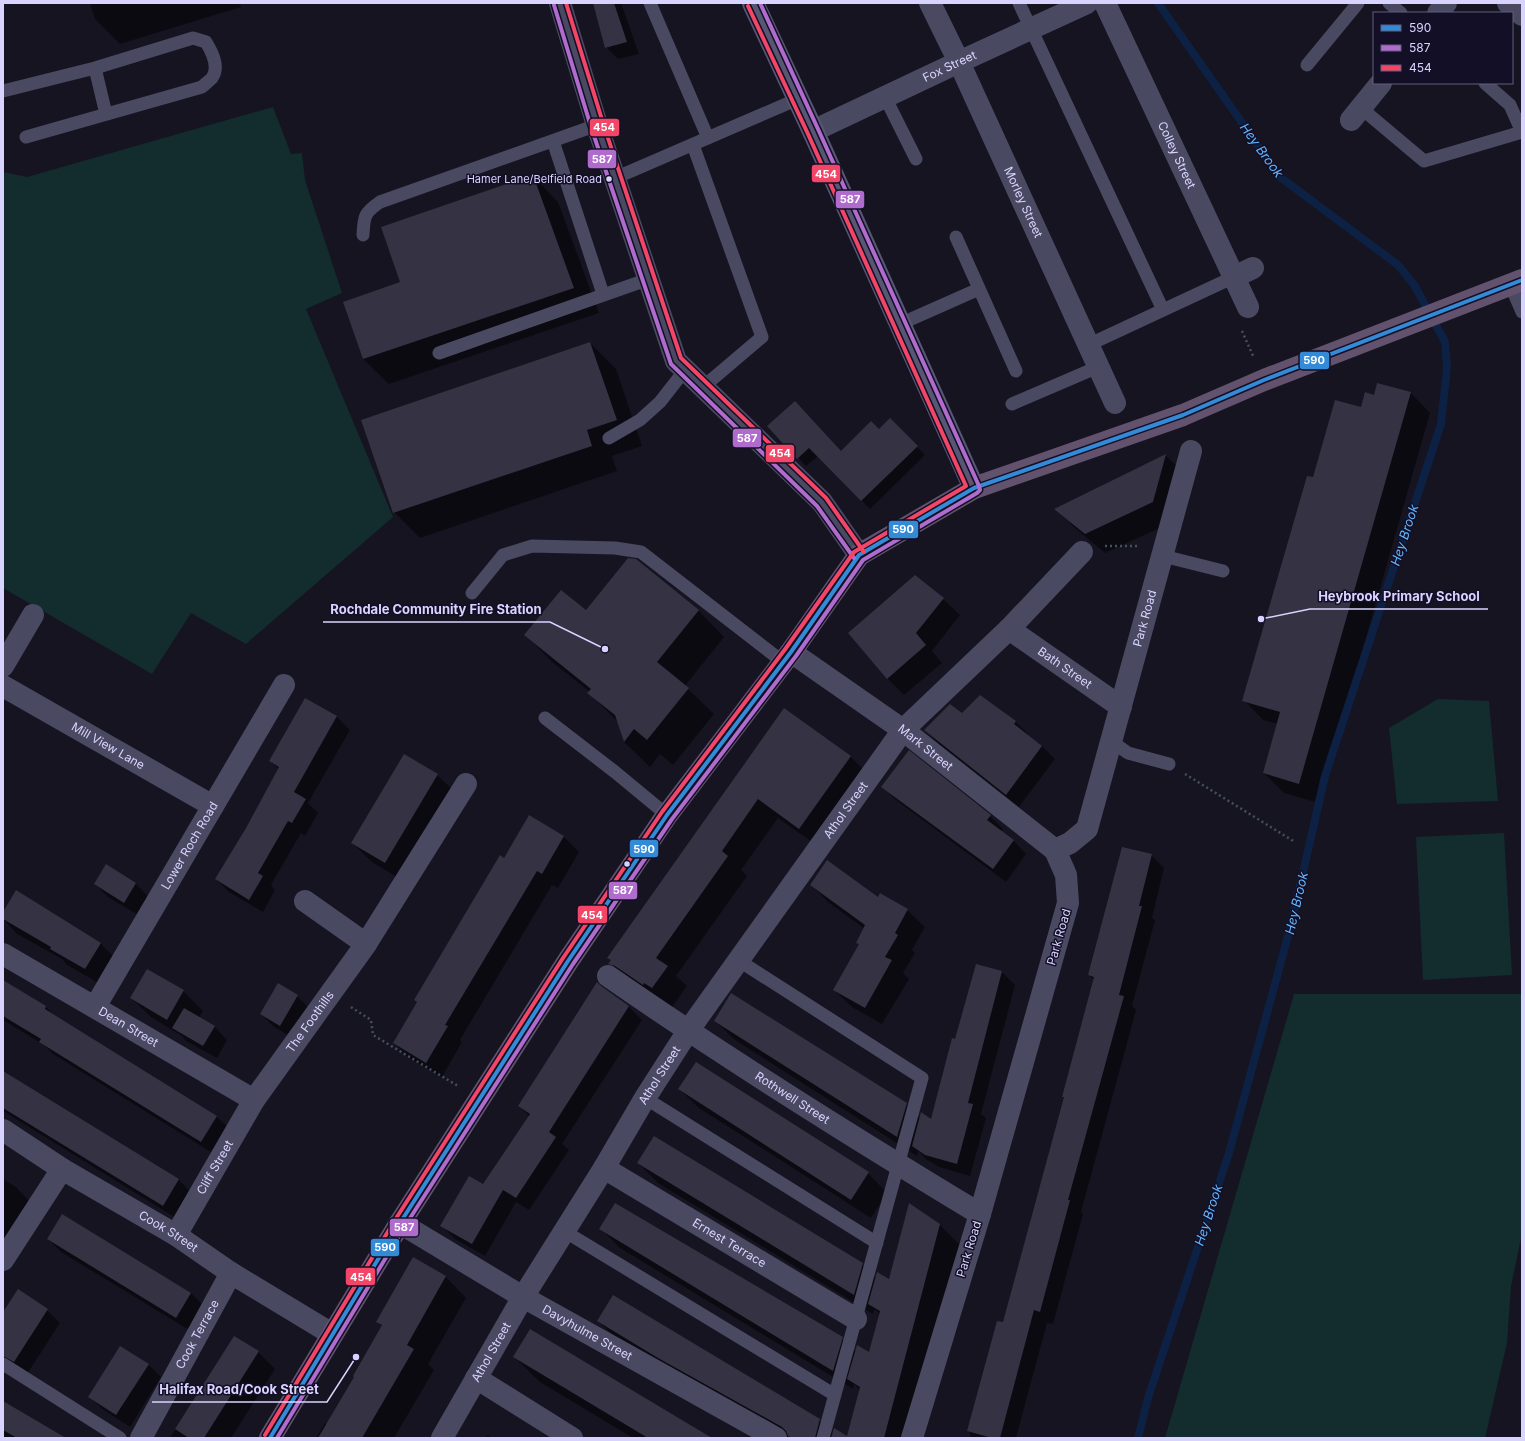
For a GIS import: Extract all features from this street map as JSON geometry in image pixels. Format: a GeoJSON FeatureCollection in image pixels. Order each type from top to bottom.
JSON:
{"type":"FeatureCollection","features":[{"type":"Feature","properties":{"kind":"highway"},"geometry":{"type":"LineString","coordinates":[[270,1438],[400,1223],[568,961],[667,815],[787,657],[859,555],[974,488],[1183,415],[1264,380],[1516,282]]}},
{"type":"Feature","properties":{"kind":"main road"},"geometry":{"type":"LineString","coordinates":[[753,3],[813,131],[974,488]]}},
{"type":"Feature","properties":{"kind":"street"},"geometry":{"type":"LineString","coordinates":[[560,3],[597,125],[676,361],[822,502],[859,555]]}},
{"type":"Feature","properties":{"kind":"street","name":"Morley Street"},"geometry":{"type":"LineString","coordinates":[[930,3],[959,62],[1115,403]]}},
{"type":"Feature","properties":{"kind":"street","name":"Fox Street"},"geometry":{"type":"LineString","coordinates":[[813,131],[1086,3]]}},
{"type":"Feature","properties":{"kind":"street","name":"Colley Street"},"geometry":{"type":"LineString","coordinates":[[1105,3],[1243,272],[1248,307]]}},
{"type":"Feature","properties":{"kind":"street"},"geometry":{"type":"LineString","coordinates":[[1439,12],[1446,3]]}},
{"type":"Feature","properties":{"kind":"street"},"geometry":{"type":"LineString","coordinates":[[1508,3],[1522,15]]}},
{"type":"Feature","properties":{"kind":"street"},"geometry":{"type":"LineString","coordinates":[[1356,114],[1380,84]]}},
{"type":"Feature","properties":{"kind":"street","name":"Park Road"},"geometry":{"type":"LineString","coordinates":[[912,1438],[980,1214],[1068,903],[1066,875],[1055,850],[1070,843],[1087,828],[1191,451]]}},
{"type":"Feature","properties":{"kind":"street","name":"Athol Street"},"geometry":{"type":"LineString","coordinates":[[442,1438],[523,1297],[604,1168],[644,1098],[688,1031],[903,730],[1009,629],[1082,552]]}},
{"type":"Feature","properties":{"kind":"street"},"geometry":{"type":"LineString","coordinates":[[3,666],[33,615]]}},
{"type":"Feature","properties":{"kind":"street","name":"Bath Street"},"geometry":{"type":"LineString","coordinates":[[1009,629],[1121,707]]}},
{"type":"Feature","properties":{"kind":"street","name":"Mark Street"},"geometry":{"type":"LineString","coordinates":[[787,657],[903,730],[1055,850]]}},
{"type":"Feature","properties":{"kind":"street","name":"Lower Roch Road"},"geometry":{"type":"LineString","coordinates":[[95,1007],[284,685]]}},
{"type":"Feature","properties":{"kind":"street","name":"Mill View Lane"},"geometry":{"type":"LineString","coordinates":[[3,686],[213,806]]}},
{"type":"Feature","properties":{"kind":"street","name":"The Foothills"},"geometry":{"type":"LineString","coordinates":[[254,1100],[366,944],[466,784]]}},
{"type":"Feature","properties":{"kind":"street"},"geometry":{"type":"LineString","coordinates":[[304,901],[366,944]]}},
{"type":"Feature","properties":{"kind":"street","name":"Dean Street"},"geometry":{"type":"LineString","coordinates":[[3,954],[254,1100]]}},
{"type":"Feature","properties":{"kind":"street","name":"Rothwell Street"},"geometry":{"type":"LineString","coordinates":[[608,976],[688,1031],[898,1165],[980,1214]]}},
{"type":"Feature","properties":{"kind":"street","name":"Cliff Street"},"geometry":{"type":"LineString","coordinates":[[176,1235],[254,1100]]}},
{"type":"Feature","properties":{"kind":"street","name":"Cook Street"},"geometry":{"type":"LineString","coordinates":[[3,1130],[62,1169],[176,1235],[231,1273],[332,1334]]}},
{"type":"Feature","properties":{"kind":"street","name":"Ernest Terrace"},"geometry":{"type":"LineString","coordinates":[[604,1168],[856,1319]]}},
{"type":"Feature","properties":{"kind":"street"},"geometry":{"type":"LineString","coordinates":[[3,1260],[62,1169]]}},
{"type":"Feature","properties":{"kind":"street","name":"Davyhulme Street"},"geometry":{"type":"LineString","coordinates":[[400,1223],[523,1297],[776,1438]]}},
{"type":"Feature","properties":{"kind":"street","name":"Cook Terrace"},"geometry":{"type":"LineString","coordinates":[[141,1438],[231,1273]]}},
{"type":"Feature","properties":{"kind":"street"},"geometry":{"type":"LineString","coordinates":[[476,1378],[572,1438]]}},
{"type":"Feature","properties":{"kind":"lane"},"geometry":{"type":"LineString","coordinates":[[650,3],[708,138]]}},
{"type":"Feature","properties":{"kind":"lane"},"geometry":{"type":"LineString","coordinates":[[1019,3],[1163,310]]}},
{"type":"Feature","properties":{"kind":"lane"},"geometry":{"type":"LineString","coordinates":[[1307,65],[1358,3]]}},
{"type":"Feature","properties":{"kind":"lane"},"geometry":{"type":"LineString","coordinates":[[1389,3],[1400,12]]}},
{"type":"Feature","properties":{"kind":"lane"},"geometry":{"type":"LineString","coordinates":[[3,91],[95,68],[193,38],[206,42],[212,52],[216,68],[212,77],[202,87],[26,137]]}},
{"type":"Feature","properties":{"kind":"lane"},"geometry":{"type":"LineString","coordinates":[[95,68],[106,114]]}},
{"type":"Feature","properties":{"kind":"lane"},"geometry":{"type":"LineString","coordinates":[[1356,114],[1424,161],[1522,132],[1510,105],[1486,84]]}},
{"type":"Feature","properties":{"kind":"lane"},"geometry":{"type":"LineString","coordinates":[[885,97],[916,159]]}},
{"type":"Feature","properties":{"kind":"lane"},"geometry":{"type":"LineString","coordinates":[[615,178],[798,99]]}},
{"type":"Feature","properties":{"kind":"lane"},"geometry":{"type":"LineString","coordinates":[[363,235],[364,218],[371,208],[380,202],[597,125]]}},
{"type":"Feature","properties":{"kind":"lane"},"geometry":{"type":"LineString","coordinates":[[553,141],[603,294]]}},
{"type":"Feature","properties":{"kind":"lane"},"geometry":{"type":"LineString","coordinates":[[693,145],[762,337],[703,387]]}},
{"type":"Feature","properties":{"kind":"lane"},"geometry":{"type":"LineString","coordinates":[[956,237],[1016,371]]}},
{"type":"Feature","properties":{"kind":"lane"},"geometry":{"type":"LineString","coordinates":[[1088,345],[1243,272]]}},
{"type":"Feature","properties":{"kind":"lane"},"geometry":{"type":"LineString","coordinates":[[439,353],[649,278]]}},
{"type":"Feature","properties":{"kind":"lane"},"geometry":{"type":"LineString","coordinates":[[1516,282],[1522,312]]}},
{"type":"Feature","properties":{"kind":"lane"},"geometry":{"type":"LineString","coordinates":[[900,324],[979,289]]}},
{"type":"Feature","properties":{"kind":"lane"},"geometry":{"type":"LineString","coordinates":[[1012,404],[1098,367]]}},
{"type":"Feature","properties":{"kind":"lane"},"geometry":{"type":"LineString","coordinates":[[609,438],[640,420],[660,402],[685,370]]}},
{"type":"Feature","properties":{"kind":"lane"},"geometry":{"type":"LineString","coordinates":[[472,593],[503,556],[532,546],[615,548],[641,552],[787,657]]}},
{"type":"Feature","properties":{"kind":"lane"},"geometry":{"type":"LineString","coordinates":[[1164,551],[1223,571]]}},
{"type":"Feature","properties":{"kind":"lane"},"geometry":{"type":"LineString","coordinates":[[544,718],[667,815]]}},
{"type":"Feature","properties":{"kind":"lane"},"geometry":{"type":"LineString","coordinates":[[1112,741],[1128,753],[1170,764]]}},
{"type":"Feature","properties":{"kind":"lane"},"geometry":{"type":"LineString","coordinates":[[738,960],[922,1078],[823,1438]]}},
{"type":"Feature","properties":{"kind":"lane"},"geometry":{"type":"LineString","coordinates":[[644,1098],[877,1243]]}},
{"type":"Feature","properties":{"kind":"lane"},"geometry":{"type":"LineString","coordinates":[[564,1231],[835,1395]]}},
{"type":"Feature","properties":{"kind":"lane"},"geometry":{"type":"LineString","coordinates":[[3,1364],[120,1438]]}},
{"type":"Feature","properties":{"kind":"path"},"geometry":{"type":"LineString","coordinates":[[1248,307],[1239,325],[1264,380]]}},
{"type":"Feature","properties":{"kind":"path"},"geometry":{"type":"LineString","coordinates":[[1082,552],[1092,546],[1164,551]]}},
{"type":"Feature","properties":{"kind":"path"},"geometry":{"type":"LineString","coordinates":[[1170,764],[1295,842]]}},
{"type":"Feature","properties":{"kind":"path"},"geometry":{"type":"LineString","coordinates":[[330,994],[371,1020],[373,1035],[479,1099]]}},
{"type":"Feature","properties":{"kind":"green space"},"geometry":{"type":"Polygon","coordinates":[[[273,107],[291,154],[302,153],[305,180],[342,293],[306,309],[393,517],[246,644],[191,613],[152,674],[3,588],[3,172],[27,177],[273,107]]]}},
{"type":"Feature","properties":{"kind":"green space"},"geometry":{"type":"Polygon","coordinates":[[[1438,699],[1489,701],[1498,801],[1397,804],[1389,728],[1438,699]]]}},
{"type":"Feature","properties":{"kind":"green space"},"geometry":{"type":"Polygon","coordinates":[[[1504,833],[1512,975],[1423,980],[1416,837],[1504,833]]]}},
{"type":"Feature","properties":{"kind":"green space"},"geometry":{"type":"Polygon","coordinates":[[[1294,994],[1522,994],[1522,1234],[1511,1286],[1507,1343],[1485,1438],[1165,1438],[1294,994]]]}},
{"type":"Feature","properties":{"kind":"building"},"geometry":{"type":"Polygon","coordinates":[[[593,3],[614,3],[627,42],[605,48],[593,3]]]}},
{"type":"Feature","properties":{"kind":"building"},"geometry":{"type":"Polygon","coordinates":[[[533,175],[574,288],[363,359],[343,302],[400,282],[381,227],[533,175]]]}},
{"type":"Feature","properties":{"kind":"building"},"geometry":{"type":"Polygon","coordinates":[[[590,342],[617,420],[587,430],[592,446],[393,513],[361,420],[590,342]]]}},
{"type":"Feature","properties":{"kind":"building"},"geometry":{"type":"Polygon","coordinates":[[[1377,383],[1411,392],[1299,784],[1263,773],[1280,712],[1242,701],[1307,476],[1313,477],[1335,400],[1361,407],[1365,392],[1374,395],[1377,383]]]}},
{"type":"Feature","properties":{"kind":"building"},"geometry":{"type":"Polygon","coordinates":[[[795,401],[841,451],[871,421],[879,429],[890,418],[918,446],[861,501],[809,448],[797,459],[767,426],[795,401]]]}},
{"type":"Feature","properties":{"kind":"building"},"geometry":{"type":"Polygon","coordinates":[[[1166,454],[1153,502],[1085,534],[1054,509],[1166,454]]]}},
{"type":"Feature","properties":{"kind":"building"},"geometry":{"type":"Polygon","coordinates":[[[628,558],[636,559],[699,610],[657,662],[689,688],[647,740],[634,729],[624,742],[615,715],[587,693],[591,689],[524,635],[561,590],[586,610],[628,558]]]}},
{"type":"Feature","properties":{"kind":"building"},"geometry":{"type":"Polygon","coordinates":[[[915,575],[944,598],[916,633],[926,645],[887,679],[848,633],[915,575]]]}},
{"type":"Feature","properties":{"kind":"building"},"geometry":{"type":"Polygon","coordinates":[[[980,695],[1016,721],[1014,724],[1042,746],[1006,795],[924,730],[950,704],[962,713],[980,695]]]}},
{"type":"Feature","properties":{"kind":"building"},"geometry":{"type":"Polygon","coordinates":[[[305,698],[337,716],[294,792],[306,799],[292,823],[288,821],[258,873],[263,876],[249,900],[215,879],[246,828],[279,767],[269,761],[305,698]]]}},
{"type":"Feature","properties":{"kind":"building"},"geometry":{"type":"Polygon","coordinates":[[[784,708],[851,756],[799,829],[758,799],[722,851],[728,856],[656,958],[668,966],[652,988],[644,983],[643,985],[615,966],[608,964],[611,960],[607,958],[784,708]]]}},
{"type":"Feature","properties":{"kind":"building"},"geometry":{"type":"Polygon","coordinates":[[[909,750],[991,815],[987,820],[1014,840],[993,869],[881,787],[909,750]]]}},
{"type":"Feature","properties":{"kind":"building"},"geometry":{"type":"Polygon","coordinates":[[[404,754],[438,774],[385,863],[351,843],[404,754]]]}},
{"type":"Feature","properties":{"kind":"building"},"geometry":{"type":"Polygon","coordinates":[[[529,815],[564,836],[542,874],[537,871],[445,1025],[448,1026],[426,1063],[393,1043],[417,1002],[414,1000],[500,855],[504,858],[529,815]]]}},
{"type":"Feature","properties":{"kind":"building"},"geometry":{"type":"Polygon","coordinates":[[[1122,847],[1152,854],[1139,906],[1142,906],[1119,995],[1124,996],[1068,1200],[1070,1200],[1040,1312],[1034,1310],[1000,1438],[992,1438],[967,1431],[997,1321],[1003,1322],[1064,1097],[1062,1097],[1094,977],[1088,975],[1122,847]]]}},
{"type":"Feature","properties":{"kind":"building"},"geometry":{"type":"Polygon","coordinates":[[[827,860],[878,897],[880,893],[908,909],[895,933],[898,935],[885,957],[892,960],[865,1008],[833,990],[859,944],[856,943],[865,925],[810,885],[827,860]]]}},
{"type":"Feature","properties":{"kind":"building"},"geometry":{"type":"Polygon","coordinates":[[[106,864],[136,883],[124,903],[94,884],[106,864]]]}},
{"type":"Feature","properties":{"kind":"building"},"geometry":{"type":"Polygon","coordinates":[[[16,890],[101,943],[85,969],[3,919],[3,912],[16,890]]]}},
{"type":"Feature","properties":{"kind":"building"},"geometry":{"type":"Polygon","coordinates":[[[976,964],[1002,971],[968,1103],[973,1104],[957,1164],[925,1155],[912,1146],[921,1112],[931,1119],[952,1038],[955,1039],[976,964]]]}},
{"type":"Feature","properties":{"kind":"building"},"geometry":{"type":"Polygon","coordinates":[[[147,969],[184,990],[167,1020],[130,998],[147,969]]]}},
{"type":"Feature","properties":{"kind":"building"},"geometry":{"type":"Polygon","coordinates":[[[3,980],[46,1006],[45,1009],[217,1116],[201,1142],[39,1042],[41,1039],[3,1016],[3,980]]]}},
{"type":"Feature","properties":{"kind":"building"},"geometry":{"type":"Polygon","coordinates":[[[597,982],[629,1006],[549,1132],[556,1137],[516,1198],[503,1190],[472,1244],[440,1226],[469,1176],[483,1184],[530,1114],[518,1106],[597,982]]]}},
{"type":"Feature","properties":{"kind":"building"},"geometry":{"type":"Polygon","coordinates":[[[278,983],[298,995],[280,1026],[260,1014],[278,983]]]}},
{"type":"Feature","properties":{"kind":"building"},"geometry":{"type":"Polygon","coordinates":[[[731,993],[907,1103],[897,1137],[714,1021],[731,993]]]}},
{"type":"Feature","properties":{"kind":"building"},"geometry":{"type":"Polygon","coordinates":[[[184,1008],[215,1026],[203,1046],[172,1028],[184,1008]]]}},
{"type":"Feature","properties":{"kind":"building"},"geometry":{"type":"Polygon","coordinates":[[[696,1062],[869,1172],[851,1200],[678,1089],[696,1062]]]}},
{"type":"Feature","properties":{"kind":"building"},"geometry":{"type":"Polygon","coordinates":[[[3,1071],[179,1179],[163,1206],[3,1108],[3,1071]]]}},
{"type":"Feature","properties":{"kind":"building"},"geometry":{"type":"Polygon","coordinates":[[[654,1136],[863,1263],[854,1295],[637,1163],[654,1136]]]}},
{"type":"Feature","properties":{"kind":"building"},"geometry":{"type":"Polygon","coordinates":[[[615,1203],[843,1337],[833,1371],[599,1229],[615,1203]]]}},
{"type":"Feature","properties":{"kind":"building"},"geometry":{"type":"Polygon","coordinates":[[[909,1203],[940,1224],[884,1438],[831,1438],[834,1428],[847,1436],[860,1387],[847,1379],[857,1345],[869,1352],[880,1311],[868,1304],[877,1272],[889,1279],[909,1203]]]}},
{"type":"Feature","properties":{"kind":"building"},"geometry":{"type":"Polygon","coordinates":[[[62,1214],[191,1293],[176,1318],[47,1239],[62,1214]]]}},
{"type":"Feature","properties":{"kind":"building"},"geometry":{"type":"Polygon","coordinates":[[[413,1257],[446,1276],[407,1345],[414,1349],[362,1438],[318,1438],[354,1377],[353,1376],[382,1325],[376,1322],[413,1257]]]}},
{"type":"Feature","properties":{"kind":"building"},"geometry":{"type":"Polygon","coordinates":[[[18,1289],[48,1309],[14,1362],[3,1356],[3,1312],[18,1289]]]}},
{"type":"Feature","properties":{"kind":"building"},"geometry":{"type":"Polygon","coordinates":[[[613,1295],[820,1419],[815,1438],[792,1438],[788,1436],[782,1427],[658,1358],[597,1321],[613,1295]]]}},
{"type":"Feature","properties":{"kind":"building"},"geometry":{"type":"Polygon","coordinates":[[[530,1329],[712,1438],[648,1438],[513,1357],[530,1329]]]}},
{"type":"Feature","properties":{"kind":"building"},"geometry":{"type":"Polygon","coordinates":[[[234,1336],[259,1351],[204,1438],[189,1438],[175,1429],[234,1336]]]}},
{"type":"Feature","properties":{"kind":"building"},"geometry":{"type":"Polygon","coordinates":[[[120,1346],[149,1364],[116,1415],[88,1397],[120,1346]]]}},
{"type":"Feature","properties":{"kind":"building"},"geometry":{"type":"Polygon","coordinates":[[[3,1401],[66,1438],[17,1438],[3,1430],[3,1401]]]}},
{"type":"Feature","properties":{"kind":"waterway","name":"Hey Brook"},"geometry":{"type":"LineString","coordinates":[[1138,1438],[1148,1398],[1229,1153],[1291,925],[1325,776],[1441,424],[1447,367],[1445,342],[1415,286],[1398,265],[1280,177],[1158,3]]}},
{"type":"Feature","properties":{"kind":"transit line","name":"454"},"geometry":{"type":"LineString","coordinates":[[566,3],[603,123],[681,358],[826,498],[864,552]]}},
{"type":"Feature","properties":{"kind":"transit line","name":"587"},"geometry":{"type":"LineString","coordinates":[[277,1438],[405,1226],[573,964],[672,819],[796,656],[863,560],[980,490],[760,3]]}},
{"type":"Feature","properties":{"kind":"transit line","name":"587"},"geometry":{"type":"LineString","coordinates":[[554,5],[591,127],[671,364],[817,506],[854,558]]}},
{"type":"Feature","properties":{"kind":"transit line","name":"454"},"geometry":{"type":"LineString","coordinates":[[265,1435],[395,1220],[563,958],[662,812],[786,648],[854,552],[966,486],[808,134],[748,6]]}},
{"type":"Feature","properties":{"kind":"transit line","name":"590"},"geometry":{"type":"LineString","coordinates":[[270,1438],[400,1223],[568,961],[667,815],[791,652],[859,555],[974,488],[1183,415],[1264,380],[1522,280]]}},
{"type":"Feature","properties":{"kind":"place","name":"Hamer Lane/Belfield Road"},"geometry":{"type":"Point","coordinates":[609,179]}},
{"type":"Feature","properties":{"kind":"place","name":"Heybrook Primary School"},"geometry":{"type":"Point","coordinates":[1261,619]}},
{"type":"Feature","properties":{"kind":"place","name":"Rochdale Community Fire Station"},"geometry":{"type":"Point","coordinates":[605,649]}},
{"type":"Feature","properties":{"kind":"place","name":"Halifax Road/Cook Street"},"geometry":{"type":"Point","coordinates":[356,1357]}}]}
